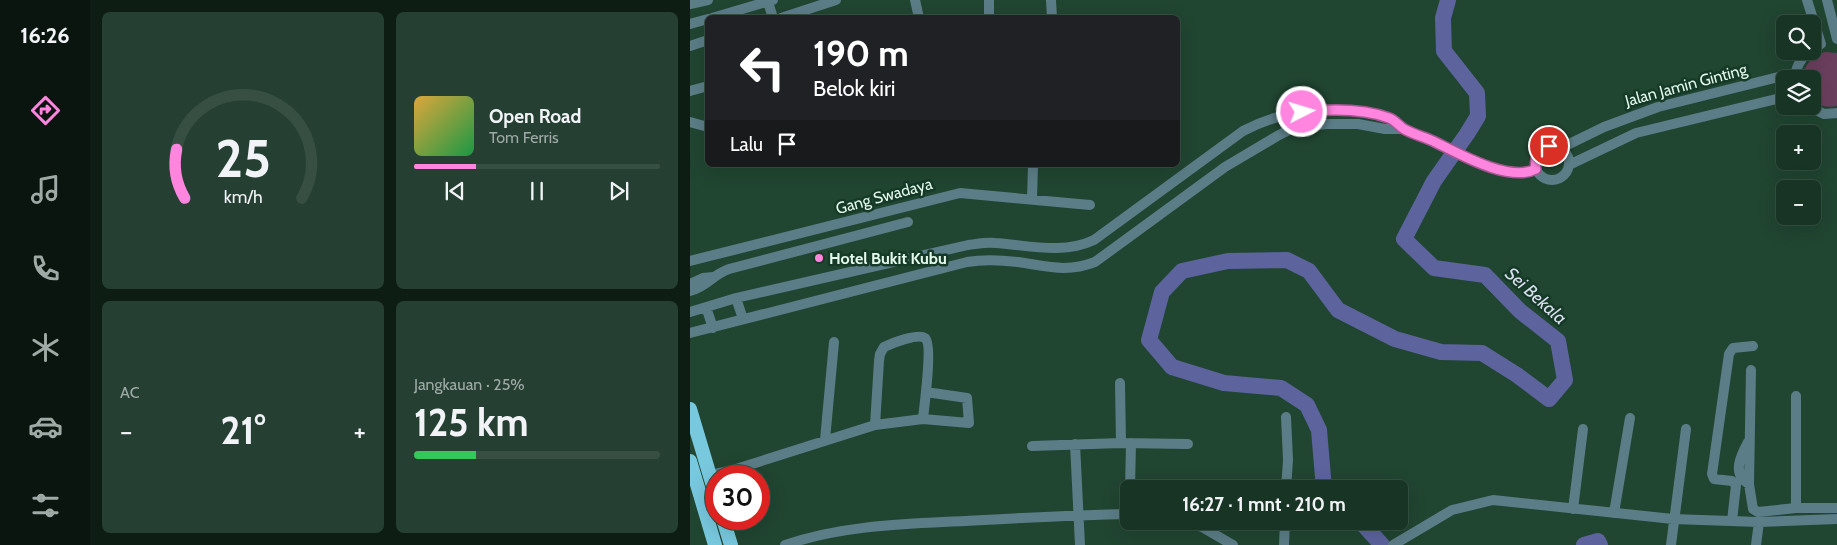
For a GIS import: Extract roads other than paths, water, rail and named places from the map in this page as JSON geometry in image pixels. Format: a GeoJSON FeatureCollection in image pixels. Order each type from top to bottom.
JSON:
{"type":"FeatureCollection","features":[{"type":"Feature","properties":{"kind":"highway"},"geometry":{"type":"LineString","coordinates":[[690,409],[707,465]]}},
{"type":"Feature","properties":{"kind":"highway"},"geometry":{"type":"LineString","coordinates":[[690,461],[713,543]]}},
{"type":"Feature","properties":{"kind":"highway"},"geometry":{"type":"LineString","coordinates":[[726,530],[731,545]]}},
{"type":"Feature","properties":{"kind":"street"},"geometry":{"type":"LineString","coordinates":[[690,4],[708,0]]}},
{"type":"Feature","properties":{"kind":"street"},"geometry":{"type":"LineString","coordinates":[[790,15],[836,0]]}},
{"type":"Feature","properties":{"kind":"street"},"geometry":{"type":"LineString","coordinates":[[915,0],[918,15]]}},
{"type":"Feature","properties":{"kind":"street"},"geometry":{"type":"LineString","coordinates":[[988,0],[989,15]]}},
{"type":"Feature","properties":{"kind":"street"},"geometry":{"type":"LineString","coordinates":[[1051,0],[1052,15]]}},
{"type":"Feature","properties":{"kind":"street"},"geometry":{"type":"LineString","coordinates":[[1807,0],[1810,15]]}},
{"type":"Feature","properties":{"kind":"street"},"geometry":{"type":"LineString","coordinates":[[1827,0],[1837,39]]}},
{"type":"Feature","properties":{"kind":"street"},"geometry":{"type":"LineString","coordinates":[[722,15],[770,1],[772,15]]}},
{"type":"Feature","properties":{"kind":"street"},"geometry":{"type":"LineString","coordinates":[[690,24],[705,20]]}},
{"type":"Feature","properties":{"kind":"street"},"geometry":{"type":"LineString","coordinates":[[690,46],[705,41]]}},
{"type":"Feature","properties":{"kind":"street"},"geometry":{"type":"LineString","coordinates":[[1821,45],[1837,43]]}},
{"type":"Feature","properties":{"kind":"street","name":"Jalan Jamin Ginting"},"geometry":{"type":"LineString","coordinates":[[1561,148],[1604,127],[1658,108],[1776,80]]}},
{"type":"Feature","properties":{"kind":"street"},"geometry":{"type":"LineString","coordinates":[[690,91],[705,87]]}},
{"type":"Feature","properties":{"kind":"street","name":"Jalan Jamin Ginting"},"geometry":{"type":"LineString","coordinates":[[1569,165],[1636,133],[1776,98]]}},
{"type":"Feature","properties":{"kind":"street"},"geometry":{"type":"LineString","coordinates":[[690,312],[736,298],[968,245],[993,243],[1060,249],[1082,246],[1094,240],[1243,131],[1269,118],[1289,114],[1325,110],[1360,112],[1390,118],[1405,129],[1482,164],[1513,172],[1530,172],[1536,169]]}},
{"type":"Feature","properties":{"kind":"street"},"geometry":{"type":"LineString","coordinates":[[1821,112],[1835,114],[1837,125]]}},
{"type":"Feature","properties":{"kind":"street"},"geometry":{"type":"LineString","coordinates":[[690,122],[705,127]]}},
{"type":"Feature","properties":{"kind":"street"},"geometry":{"type":"LineString","coordinates":[[690,333],[967,262],[983,260],[1065,268],[1084,266],[1095,262],[1225,167],[1293,128],[1326,124],[1350,124],[1386,129],[1405,129]]}},
{"type":"Feature","properties":{"kind":"street"},"geometry":{"type":"LineString","coordinates":[[690,128],[705,128]]}},
{"type":"Feature","properties":{"kind":"street"},"geometry":{"type":"LineString","coordinates":[[1555,146],[1561,148],[1569,158],[1569,165],[1565,174],[1556,180],[1546,179],[1538,173],[1536,159],[1543,148],[1555,146]]}},
{"type":"Feature","properties":{"kind":"street"},"geometry":{"type":"LineString","coordinates":[[1032,199],[1033,167]]}},
{"type":"Feature","properties":{"kind":"street","name":"Gang Swadaya"},"geometry":{"type":"LineString","coordinates":[[690,261],[960,193],[1090,205]]}},
{"type":"Feature","properties":{"kind":"street"},"geometry":{"type":"LineString","coordinates":[[690,291],[705,285],[718,273],[908,222]]}},
{"type":"Feature","properties":{"kind":"street"},"geometry":{"type":"LineString","coordinates":[[690,284],[713,276]]}},
{"type":"Feature","properties":{"kind":"street"},"geometry":{"type":"LineString","coordinates":[[736,298],[743,319]]}},
{"type":"Feature","properties":{"kind":"street"},"geometry":{"type":"LineString","coordinates":[[706,307],[713,328]]}},
{"type":"Feature","properties":{"kind":"street"},"geometry":{"type":"LineString","coordinates":[[875,425],[880,354],[884,347],[917,336],[925,338],[928,345],[923,419]]}},
{"type":"Feature","properties":{"kind":"street"},"geometry":{"type":"LineString","coordinates":[[825,440],[834,342]]}},
{"type":"Feature","properties":{"kind":"street"},"geometry":{"type":"LineString","coordinates":[[1732,521],[1736,484],[1732,481],[1714,479],[1712,474],[1729,354],[1733,348],[1753,346]]}},
{"type":"Feature","properties":{"kind":"street"},"geometry":{"type":"LineString","coordinates":[[1750,370],[1749,484],[1753,509],[1758,512],[1796,508],[1837,508]]}},
{"type":"Feature","properties":{"kind":"street"},"geometry":{"type":"LineString","coordinates":[[1120,383],[1129,480]]}},
{"type":"Feature","properties":{"kind":"street"},"geometry":{"type":"LineString","coordinates":[[926,392],[967,398],[969,423]]}},
{"type":"Feature","properties":{"kind":"street"},"geometry":{"type":"LineString","coordinates":[[1796,396],[1796,508]]}},
{"type":"Feature","properties":{"kind":"street"},"geometry":{"type":"LineString","coordinates":[[1286,417],[1288,460],[1287,480]]}},
{"type":"Feature","properties":{"kind":"street"},"geometry":{"type":"LineString","coordinates":[[1614,513],[1630,418]]}},
{"type":"Feature","properties":{"kind":"street"},"geometry":{"type":"LineString","coordinates":[[748,465],[875,425],[923,419],[969,423],[980,426]]}},
{"type":"Feature","properties":{"kind":"street"},"geometry":{"type":"LineString","coordinates":[[1573,509],[1583,429]]}},
{"type":"Feature","properties":{"kind":"street"},"geometry":{"type":"LineString","coordinates":[[1671,545],[1686,429]]}},
{"type":"Feature","properties":{"kind":"street"},"geometry":{"type":"LineString","coordinates":[[1032,446],[1126,443],[1188,444]]}},
{"type":"Feature","properties":{"kind":"street"},"geometry":{"type":"LineString","coordinates":[[1075,444],[1080,545]]}},
{"type":"Feature","properties":{"kind":"street"},"geometry":{"type":"LineString","coordinates":[[1393,545],[1452,510],[1493,500],[1673,519],[1759,522],[1837,519]]}},
{"type":"Feature","properties":{"kind":"street"},"geometry":{"type":"LineString","coordinates":[[785,545],[804,538],[892,525],[1120,514]]}},
{"type":"Feature","properties":{"kind":"street"},"geometry":{"type":"LineString","coordinates":[[1756,545],[1759,522]]}},
{"type":"Feature","properties":{"kind":"street"},"geometry":{"type":"LineString","coordinates":[[1207,530],[1233,545]]}},
{"type":"Feature","properties":{"kind":"street"},"geometry":{"type":"LineString","coordinates":[[1284,545],[1285,530]]}},
{"type":"Feature","properties":{"kind":"waterway","name":"Sei Bekala"},"geometry":{"type":"LineString","coordinates":[[1323,480],[1319,430],[1307,405],[1281,388],[1224,383],[1172,367],[1149,340],[1162,292],[1182,271],[1228,261],[1287,260],[1309,271],[1338,310],[1395,339],[1441,352],[1482,353],[1517,375],[1549,399],[1565,380],[1558,341],[1520,311],[1485,275],[1434,268],[1404,239],[1434,181],[1478,116],[1477,93],[1444,51],[1443,18],[1448,0]]}},
{"type":"Feature","properties":{"kind":"waterway","name":"Sei Bekala"},"geometry":{"type":"LineString","coordinates":[[1368,530],[1382,545]]}},
{"type":"Feature","properties":{"kind":"waterway","name":"Sei Bekala"},"geometry":{"type":"LineString","coordinates":[[1584,545],[1598,541],[1600,545]]}},
{"type":"Feature","properties":{"kind":"place","name":"Hotel Bukit Kubu"},"geometry":{"type":"Point","coordinates":[819,258]}}]}
